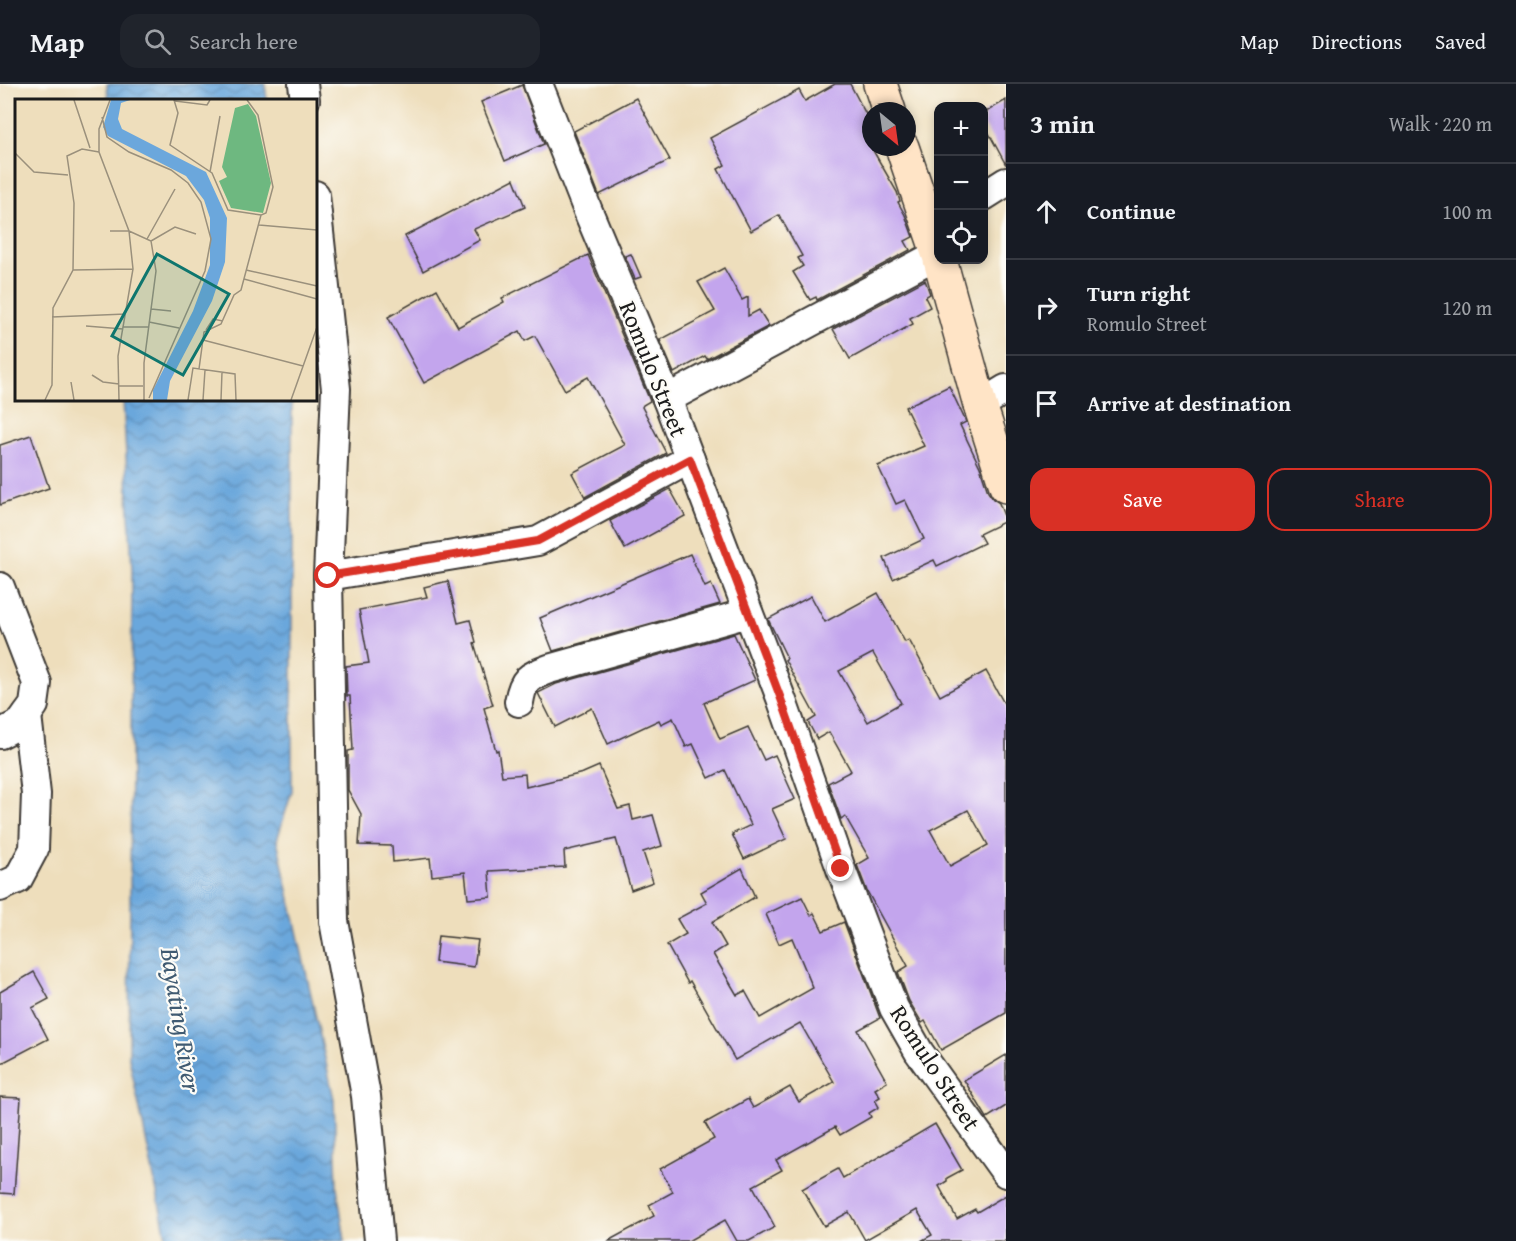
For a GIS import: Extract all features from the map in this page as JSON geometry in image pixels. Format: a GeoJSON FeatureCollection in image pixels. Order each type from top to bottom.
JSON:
{"type":"FeatureCollection","features":[{"type":"Feature","properties":{"kind":"street"},"geometry":{"type":"LineString","coordinates":[[303,84],[305,99]]}},
{"type":"Feature","properties":{"kind":"street","name":"Romulo Street"},"geometry":{"type":"LineString","coordinates":[[538,84],[588,211],[668,399],[894,1008],[919,1052],[1006,1173]]}},
{"type":"Feature","properties":{"kind":"street"},"geometry":{"type":"LineString","coordinates":[[880,84],[886,102]]}},
{"type":"Feature","properties":{"kind":"street"},"geometry":{"type":"LineString","coordinates":[[905,156],[934,235]]}},
{"type":"Feature","properties":{"kind":"street"},"geometry":{"type":"LineString","coordinates":[[988,193],[1006,182]]}},
{"type":"Feature","properties":{"kind":"street"},"geometry":{"type":"LineString","coordinates":[[316,204],[336,389],[328,576],[334,921],[366,1096],[379,1241]]}},
{"type":"Feature","properties":{"kind":"street"},"geometry":{"type":"LineString","coordinates":[[668,399],[934,241]]}},
{"type":"Feature","properties":{"kind":"street"},"geometry":{"type":"LineString","coordinates":[[942,264],[993,397],[1006,486]]}},
{"type":"Feature","properties":{"kind":"street"},"geometry":{"type":"LineString","coordinates":[[328,576],[538,541],[690,459]]}},
{"type":"Feature","properties":{"kind":"street"},"geometry":{"type":"LineString","coordinates":[[0,587],[37,683],[34,705],[27,715],[21,723],[0,734]]}},
{"type":"Feature","properties":{"kind":"street"},"geometry":{"type":"LineString","coordinates":[[519,702],[522,687],[530,676],[540,672],[748,613]]}},
{"type":"Feature","properties":{"kind":"street"},"geometry":{"type":"LineString","coordinates":[[0,887],[18,879],[34,849],[36,794],[27,715]]}},
{"type":"Feature","properties":{"kind":"water"},"geometry":{"type":"Polygon","coordinates":[[[107,84],[265,84],[267,99],[108,99],[107,84]]]}},
{"type":"Feature","properties":{"kind":"water","name":"Bayating River"},"geometry":{"type":"Polygon","coordinates":[[[123,400],[292,400],[292,791],[277,840],[334,1099],[337,1187],[345,1241],[167,1241],[129,1058],[132,570],[123,400]]]}},
{"type":"Feature","properties":{"kind":"building"},"geometry":{"type":"Polygon","coordinates":[[[835,84],[850,84],[862,107],[862,156],[876,156],[897,192],[900,201],[898,202],[913,237],[905,241],[910,250],[817,300],[816,297],[810,300],[793,272],[803,266],[798,258],[802,256],[779,215],[751,231],[718,169],[725,165],[710,138],[799,90],[805,101],[835,84]]]}},
{"type":"Feature","properties":{"kind":"building"},"geometry":{"type":"Polygon","coordinates":[[[522,85],[544,144],[505,161],[481,102],[522,85]]]}},
{"type":"Feature","properties":{"kind":"building"},"geometry":{"type":"Polygon","coordinates":[[[636,98],[670,160],[599,195],[574,131],[636,98]]]}},
{"type":"Feature","properties":{"kind":"building"},"geometry":{"type":"Polygon","coordinates":[[[1006,100],[1006,165],[988,131],[988,111],[1006,100]]]}},
{"type":"Feature","properties":{"kind":"building"},"geometry":{"type":"Polygon","coordinates":[[[514,179],[525,207],[474,229],[480,240],[423,271],[405,236],[514,179]]]}},
{"type":"Feature","properties":{"kind":"building"},"geometry":{"type":"Polygon","coordinates":[[[631,254],[641,277],[635,279],[625,256],[631,254]]]}},
{"type":"Feature","properties":{"kind":"building"},"geometry":{"type":"Polygon","coordinates":[[[588,255],[650,401],[642,407],[666,453],[585,497],[572,473],[625,445],[588,377],[565,390],[535,336],[525,341],[520,331],[424,383],[388,317],[437,289],[458,327],[504,302],[502,298],[588,255]]]}},
{"type":"Feature","properties":{"kind":"building"},"geometry":{"type":"Polygon","coordinates":[[[724,268],[742,300],[748,297],[748,316],[759,310],[769,326],[707,359],[705,356],[674,373],[660,340],[715,311],[698,282],[724,268]]]}},
{"type":"Feature","properties":{"kind":"building"},"geometry":{"type":"Polygon","coordinates":[[[925,280],[930,294],[925,297],[930,307],[910,318],[913,324],[850,359],[833,329],[925,280]]]}},
{"type":"Feature","properties":{"kind":"building"},"geometry":{"type":"Polygon","coordinates":[[[949,386],[966,422],[960,425],[980,467],[988,492],[999,503],[1006,521],[979,534],[984,543],[937,566],[934,560],[893,579],[884,558],[924,539],[905,500],[896,504],[878,466],[924,446],[905,407],[949,386]]]}},
{"type":"Feature","properties":{"kind":"building"},"geometry":{"type":"Polygon","coordinates":[[[31,435],[49,488],[0,505],[0,445],[31,435]]]}},
{"type":"Feature","properties":{"kind":"building"},"geometry":{"type":"Polygon","coordinates":[[[670,489],[685,516],[625,549],[610,521],[670,489]]]}},
{"type":"Feature","properties":{"kind":"building"},"geometry":{"type":"Polygon","coordinates":[[[690,554],[705,587],[711,584],[720,604],[553,651],[540,618],[690,554]]]}},
{"type":"Feature","properties":{"kind":"building"},"geometry":{"type":"Polygon","coordinates":[[[448,581],[458,623],[470,620],[476,642],[474,643],[493,705],[484,708],[496,751],[498,750],[502,776],[525,774],[526,787],[583,773],[599,766],[618,809],[630,806],[633,820],[653,815],[662,846],[643,852],[653,882],[631,890],[616,839],[564,851],[565,867],[489,871],[491,897],[468,899],[465,872],[432,876],[430,858],[393,862],[392,846],[359,845],[361,814],[348,790],[348,751],[353,750],[346,666],[369,663],[359,610],[427,597],[424,587],[448,581]]]}},
{"type":"Feature","properties":{"kind":"building"},"geometry":{"type":"Polygon","coordinates":[[[878,593],[905,642],[909,640],[940,696],[986,671],[1006,707],[1006,1013],[941,1050],[925,1021],[922,1023],[909,1001],[898,972],[908,966],[867,891],[857,865],[869,858],[845,816],[841,819],[828,783],[851,771],[829,732],[817,739],[808,722],[816,717],[785,660],[787,658],[768,619],[811,596],[825,622],[878,593]],[[873,653],[839,671],[868,722],[901,703],[873,653]],[[968,810],[930,830],[950,866],[988,845],[968,810]]]}},
{"type":"Feature","properties":{"kind":"building"},"geometry":{"type":"Polygon","coordinates":[[[734,634],[755,680],[704,703],[720,739],[748,727],[764,760],[775,755],[795,799],[772,809],[786,839],[744,859],[732,834],[751,825],[725,770],[709,778],[693,744],[686,747],[673,718],[661,724],[659,720],[608,744],[592,708],[555,727],[538,693],[556,684],[734,634]]]}},
{"type":"Feature","properties":{"kind":"building"},"geometry":{"type":"Polygon","coordinates":[[[742,868],[755,897],[712,922],[726,946],[713,954],[737,995],[745,991],[760,1018],[813,988],[792,938],[779,944],[766,914],[802,897],[811,915],[814,913],[823,931],[844,922],[880,1018],[858,1030],[887,1082],[875,1089],[880,1097],[875,1100],[879,1107],[869,1113],[871,1117],[840,1135],[835,1127],[776,1160],[782,1170],[753,1186],[775,1227],[749,1241],[737,1241],[725,1220],[688,1241],[608,1241],[654,1216],[649,1205],[673,1192],[660,1169],[714,1139],[705,1123],[748,1099],[753,1108],[790,1087],[799,1102],[834,1082],[800,1023],[735,1060],[667,945],[686,934],[677,919],[707,903],[701,892],[742,868]]]}},
{"type":"Feature","properties":{"kind":"building"},"geometry":{"type":"Polygon","coordinates":[[[438,936],[478,940],[474,967],[435,962],[438,936]]]}},
{"type":"Feature","properties":{"kind":"building"},"geometry":{"type":"Polygon","coordinates":[[[34,972],[49,999],[32,1008],[48,1039],[0,1064],[0,992],[34,972]]]}},
{"type":"Feature","properties":{"kind":"building"},"geometry":{"type":"Polygon","coordinates":[[[1006,1055],[1006,1106],[987,1118],[964,1080],[1006,1055]]]}},
{"type":"Feature","properties":{"kind":"building"},"geometry":{"type":"Polygon","coordinates":[[[0,1097],[21,1098],[14,1194],[0,1193],[0,1097]]]}},
{"type":"Feature","properties":{"kind":"building"},"geometry":{"type":"Polygon","coordinates":[[[935,1124],[962,1170],[947,1178],[947,1181],[939,1186],[957,1219],[975,1209],[977,1212],[1006,1195],[1006,1241],[921,1241],[932,1235],[917,1210],[865,1240],[849,1212],[824,1226],[802,1189],[838,1169],[843,1178],[935,1124]]]}},
{"type":"Feature","properties":{"kind":"route"},"geometry":{"type":"LineString","coordinates":[[328,576],[538,541],[690,459],[781,699],[841,869]]}}]}
